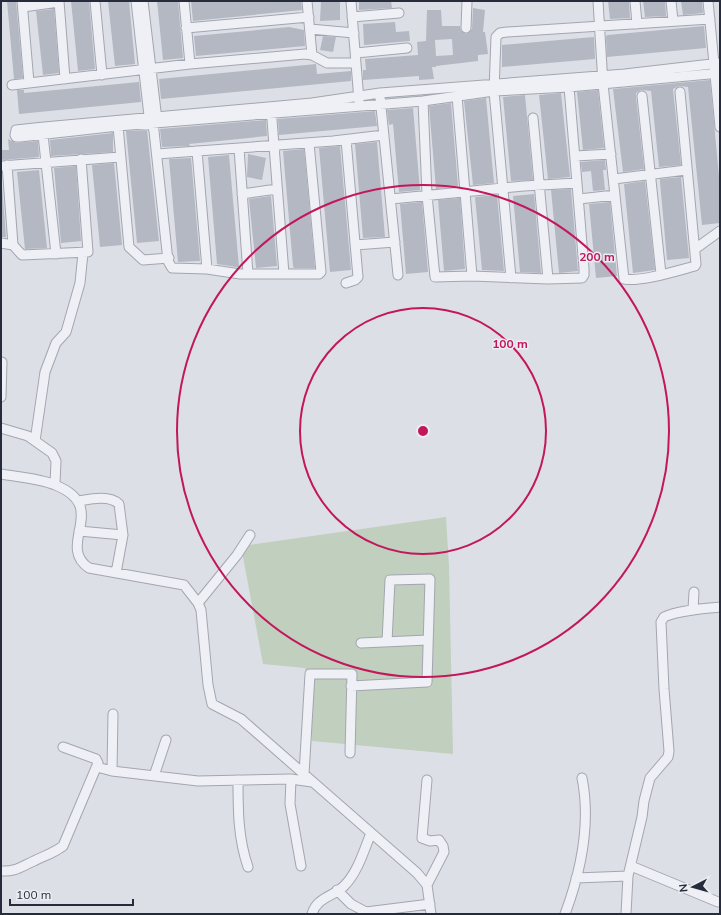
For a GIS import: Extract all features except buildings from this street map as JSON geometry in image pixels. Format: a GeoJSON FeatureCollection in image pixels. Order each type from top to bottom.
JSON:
{"type":"FeatureCollection","features":[{"type":"Feature","properties":{"kind":"street"},"geometry":{"type":"LineString","coordinates":[[95,1],[102,75]]}},
{"type":"Feature","properties":{"kind":"street"},"geometry":{"type":"LineString","coordinates":[[136,1],[157,154],[168,258],[169,264],[172,268],[207,269],[248,274],[313,275],[321,272],[310,143]]}},
{"type":"Feature","properties":{"kind":"street"},"geometry":{"type":"LineString","coordinates":[[143,1],[146,69]]}},
{"type":"Feature","properties":{"kind":"street"},"geometry":{"type":"LineString","coordinates":[[184,1],[190,64]]}},
{"type":"Feature","properties":{"kind":"street"},"geometry":{"type":"LineString","coordinates":[[307,1],[312,54]]}},
{"type":"Feature","properties":{"kind":"street"},"geometry":{"type":"LineString","coordinates":[[351,1],[359,100]]}},
{"type":"Feature","properties":{"kind":"street"},"geometry":{"type":"LineString","coordinates":[[466,28],[467,1]]}},
{"type":"Feature","properties":{"kind":"street"},"geometry":{"type":"LineString","coordinates":[[598,1],[601,26],[603,80],[614,180],[622,277],[630,280],[694,266],[697,262],[686,170],[680,92]]}},
{"type":"Feature","properties":{"kind":"street"},"geometry":{"type":"LineString","coordinates":[[635,1],[637,24]]}},
{"type":"Feature","properties":{"kind":"street"},"geometry":{"type":"LineString","coordinates":[[671,1],[673,21]]}},
{"type":"Feature","properties":{"kind":"street"},"geometry":{"type":"LineString","coordinates":[[708,1],[717,64],[720,126]]}},
{"type":"Feature","properties":{"kind":"street"},"geometry":{"type":"LineString","coordinates":[[29,83],[22,4],[59,2],[66,79]]}},
{"type":"Feature","properties":{"kind":"street"},"geometry":{"type":"LineString","coordinates":[[352,17],[399,13]]}},
{"type":"Feature","properties":{"kind":"street"},"geometry":{"type":"LineString","coordinates":[[186,28],[309,17]]}},
{"type":"Feature","properties":{"kind":"street"},"geometry":{"type":"LineString","coordinates":[[511,278],[494,87],[494,41],[500,33],[710,19]]}},
{"type":"Feature","properties":{"kind":"street"},"geometry":{"type":"LineString","coordinates":[[310,29],[354,33]]}},
{"type":"Feature","properties":{"kind":"street"},"geometry":{"type":"LineString","coordinates":[[356,53],[407,48]]}},
{"type":"Feature","properties":{"kind":"street"},"geometry":{"type":"LineString","coordinates":[[12,85],[190,64],[312,54],[327,63],[356,63]]}},
{"type":"Feature","properties":{"kind":"street"},"geometry":{"type":"LineString","coordinates":[[359,100],[380,103],[423,101],[457,96],[494,87],[569,87],[603,80],[717,64]]}},
{"type":"Feature","properties":{"kind":"street"},"geometry":{"type":"LineString","coordinates":[[153,122],[44,126],[16,130],[15,135],[18,137],[359,100],[380,93],[717,73]]}},
{"type":"Feature","properties":{"kind":"street"},"geometry":{"type":"LineString","coordinates":[[423,101],[427,195],[435,277],[472,276],[548,280],[582,278],[584,275],[579,199],[569,87]]}},
{"type":"Feature","properties":{"kind":"street"},"geometry":{"type":"LineString","coordinates":[[380,93],[398,275]]}},
{"type":"Feature","properties":{"kind":"street"},"geometry":{"type":"LineString","coordinates":[[457,96],[472,276]]}},
{"type":"Feature","properties":{"kind":"street"},"geometry":{"type":"LineString","coordinates":[[642,96],[661,274]]}},
{"type":"Feature","properties":{"kind":"street"},"geometry":{"type":"LineString","coordinates":[[271,109],[284,274]]}},
{"type":"Feature","properties":{"kind":"street"},"geometry":{"type":"LineString","coordinates":[[533,118],[548,280]]}},
{"type":"Feature","properties":{"kind":"street"},"geometry":{"type":"LineString","coordinates":[[118,126],[129,247],[142,260],[168,258]]}},
{"type":"Feature","properties":{"kind":"street"},"geometry":{"type":"LineString","coordinates":[[43,134],[56,254]]}},
{"type":"Feature","properties":{"kind":"street"},"geometry":{"type":"LineString","coordinates":[[157,154],[346,140],[384,135]]}},
{"type":"Feature","properties":{"kind":"street"},"geometry":{"type":"LineString","coordinates":[[346,140],[358,276],[355,280],[346,283]]}},
{"type":"Feature","properties":{"kind":"street"},"geometry":{"type":"LineString","coordinates":[[239,148],[248,274]]}},
{"type":"Feature","properties":{"kind":"street"},"geometry":{"type":"LineString","coordinates":[[197,151],[207,269]]}},
{"type":"Feature","properties":{"kind":"street"},"geometry":{"type":"LineString","coordinates":[[575,156],[610,154]]}},
{"type":"Feature","properties":{"kind":"street"},"geometry":{"type":"LineString","coordinates":[[81,159],[89,251],[83,253],[22,255],[13,245],[4,166],[81,159],[120,157]]}},
{"type":"Feature","properties":{"kind":"street"},"geometry":{"type":"LineString","coordinates":[[614,180],[686,170]]}},
{"type":"Feature","properties":{"kind":"street"},"geometry":{"type":"LineString","coordinates":[[390,198],[577,183]]}},
{"type":"Feature","properties":{"kind":"street"},"geometry":{"type":"LineString","coordinates":[[242,194],[277,189]]}},
{"type":"Feature","properties":{"kind":"street"},"geometry":{"type":"LineString","coordinates":[[579,199],[615,195]]}},
{"type":"Feature","properties":{"kind":"street"},"geometry":{"type":"LineString","coordinates":[[695,249],[720,231]]}},
{"type":"Feature","properties":{"kind":"street"},"geometry":{"type":"LineString","coordinates":[[355,245],[395,242]]}},
{"type":"Feature","properties":{"kind":"street"},"geometry":{"type":"LineString","coordinates":[[1,243],[13,245]]}},
{"type":"Feature","properties":{"kind":"street"},"geometry":{"type":"LineString","coordinates":[[35,440],[45,372],[56,343],[66,332],[80,283],[83,253]]}},
{"type":"Feature","properties":{"kind":"street"},"geometry":{"type":"LineString","coordinates":[[1,397],[2,362]]}},
{"type":"Feature","properties":{"kind":"street"},"geometry":{"type":"LineString","coordinates":[[1,428],[28,436],[35,440],[54,457],[56,461],[55,484]]}},
{"type":"Feature","properties":{"kind":"street"},"geometry":{"type":"LineString","coordinates":[[1,474],[55,484],[73,494],[79,501],[81,510],[76,554],[81,563],[89,568],[184,585],[198,603],[212,704],[241,719],[417,873],[427,885],[431,914]]}},
{"type":"Feature","properties":{"kind":"street"},"geometry":{"type":"LineString","coordinates":[[79,501],[91,499],[114,499],[119,504],[121,508],[123,535],[116,573]]}},
{"type":"Feature","properties":{"kind":"street"},"geometry":{"type":"LineString","coordinates":[[79,531],[123,535]]}},
{"type":"Feature","properties":{"kind":"street"},"geometry":{"type":"LineString","coordinates":[[198,603],[237,555],[250,535]]}},
{"type":"Feature","properties":{"kind":"street"},"geometry":{"type":"LineString","coordinates":[[352,686],[427,682],[430,579],[390,580],[387,642]]}},
{"type":"Feature","properties":{"kind":"street"},"geometry":{"type":"LineString","coordinates":[[693,609],[694,592]]}},
{"type":"Feature","properties":{"kind":"street"},"geometry":{"type":"LineString","coordinates":[[626,914],[628,876],[650,778],[668,757],[669,751],[661,622],[664,617],[669,614],[682,613],[693,609],[720,607]]}},
{"type":"Feature","properties":{"kind":"street"},"geometry":{"type":"LineString","coordinates":[[361,643],[428,640]]}},
{"type":"Feature","properties":{"kind":"street"},"geometry":{"type":"LineString","coordinates":[[304,774],[310,674],[352,674],[350,753]]}},
{"type":"Feature","properties":{"kind":"street"},"geometry":{"type":"LineString","coordinates":[[112,771],[113,714]]}},
{"type":"Feature","properties":{"kind":"street"},"geometry":{"type":"LineString","coordinates":[[154,776],[166,740]]}},
{"type":"Feature","properties":{"kind":"street"},"geometry":{"type":"LineString","coordinates":[[1,871],[20,869],[34,861],[51,855],[63,846],[97,767],[96,759],[63,747]]}},
{"type":"Feature","properties":{"kind":"street"},"geometry":{"type":"LineString","coordinates":[[97,767],[112,771],[198,781],[291,778],[312,782]]}},
{"type":"Feature","properties":{"kind":"street"},"geometry":{"type":"LineString","coordinates":[[291,778],[290,804],[301,866]]}},
{"type":"Feature","properties":{"kind":"street"},"geometry":{"type":"LineString","coordinates":[[565,914],[576,878],[587,816],[586,798],[582,778]]}},
{"type":"Feature","properties":{"kind":"street"},"geometry":{"type":"LineString","coordinates":[[238,780],[238,819],[241,847],[248,867]]}},
{"type":"Feature","properties":{"kind":"street"},"geometry":{"type":"LineString","coordinates":[[427,780],[422,838],[439,840],[443,846],[444,852],[427,885]]}},
{"type":"Feature","properties":{"kind":"street"},"geometry":{"type":"LineString","coordinates":[[312,914],[317,903],[344,886],[356,869],[371,833]]}},
{"type":"Feature","properties":{"kind":"street"},"geometry":{"type":"LineString","coordinates":[[631,866],[718,902]]}},
{"type":"Feature","properties":{"kind":"street"},"geometry":{"type":"LineString","coordinates":[[576,878],[628,876]]}},
{"type":"Feature","properties":{"kind":"street"},"geometry":{"type":"LineString","coordinates":[[337,890],[351,904],[366,913],[430,904]]}},
{"type":"Feature","properties":{"kind":"green space"},"geometry":{"type":"Polygon","coordinates":[[[446,517],[449,566],[453,754],[312,741],[305,668],[263,664],[241,546],[446,517]]]}}]}
